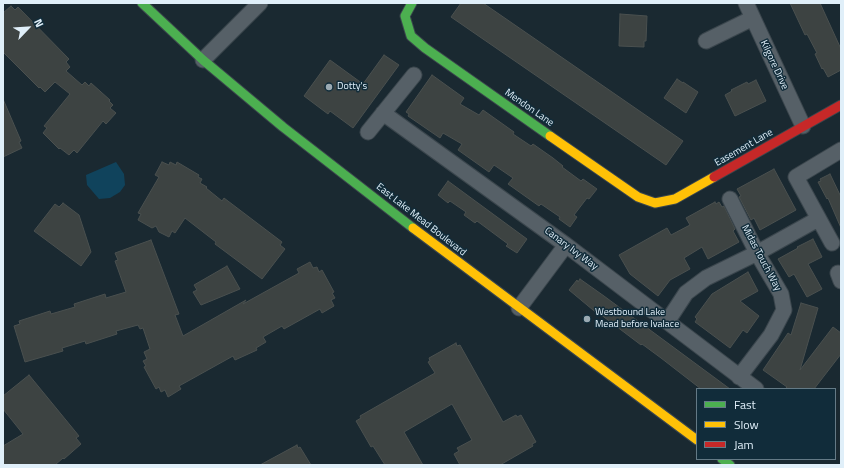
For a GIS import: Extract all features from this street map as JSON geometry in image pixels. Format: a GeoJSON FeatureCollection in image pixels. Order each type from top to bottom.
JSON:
{"type":"FeatureCollection","features":[{"type":"Feature","properties":{"kind":"main road","name":"East Lake Mead Boulevard"},"geometry":{"type":"LineString","coordinates":[[142,3],[202,60],[283,127],[444,252],[696,439]]}},
{"type":"Feature","properties":{"kind":"main road","name":"Mendon Lane"},"geometry":{"type":"LineString","coordinates":[[412,3],[405,16],[411,36],[425,48],[638,197],[655,203]]}},
{"type":"Feature","properties":{"kind":"main road","name":"Easement Lane"},"geometry":{"type":"LineString","coordinates":[[655,203],[675,199],[841,105]]}},
{"type":"Feature","properties":{"kind":"street"},"geometry":{"type":"LineString","coordinates":[[202,60],[260,3]]}},
{"type":"Feature","properties":{"kind":"street","name":"Kilgore Drive"},"geometry":{"type":"LineString","coordinates":[[746,3],[803,126]]}},
{"type":"Feature","properties":{"kind":"street"},"geometry":{"type":"LineString","coordinates":[[706,41],[753,18]]}},
{"type":"Feature","properties":{"kind":"street"},"geometry":{"type":"LineString","coordinates":[[368,132],[414,75]]}},
{"type":"Feature","properties":{"kind":"street","name":"Canary Ivy Way"},"geometry":{"type":"LineString","coordinates":[[383,113],[566,245],[755,388]]}},
{"type":"Feature","properties":{"kind":"street"},"geometry":{"type":"LineString","coordinates":[[832,243],[796,177],[841,150]]}},
{"type":"Feature","properties":{"kind":"street","name":"Midas Touch Way"},"geometry":{"type":"LineString","coordinates":[[730,199],[757,253],[781,294],[784,310],[771,335],[739,377]]}},
{"type":"Feature","properties":{"kind":"street"},"geometry":{"type":"LineString","coordinates":[[667,322],[686,293],[706,278],[757,253],[818,219]]}},
{"type":"Feature","properties":{"kind":"street"},"geometry":{"type":"LineString","coordinates":[[519,308],[566,245]]}},
{"type":"Feature","properties":{"kind":"shaded area"},"geometry":{"type":"Polygon","coordinates":[[[116,162],[124,174],[125,185],[120,192],[110,198],[99,199],[87,185],[86,175],[116,162]]]}},
{"type":"Feature","properties":{"kind":"building"},"geometry":{"type":"Polygon","coordinates":[[[461,3],[483,3],[683,141],[666,165],[451,17],[461,3]]]}},
{"type":"Feature","properties":{"kind":"building"},"geometry":{"type":"Polygon","coordinates":[[[790,3],[820,3],[841,49],[841,70],[828,77],[823,68],[822,69],[815,54],[817,53],[807,34],[805,35],[790,3]]]}},
{"type":"Feature","properties":{"kind":"building"},"geometry":{"type":"Polygon","coordinates":[[[11,6],[15,10],[18,7],[69,59],[66,62],[70,67],[66,71],[82,85],[85,82],[89,86],[91,83],[110,100],[109,101],[113,105],[110,108],[116,113],[106,124],[103,121],[77,153],[74,150],[69,155],[60,148],[59,149],[43,133],[47,128],[44,126],[70,94],[55,82],[45,92],[40,87],[39,88],[3,52],[3,13],[11,6]]]}},
{"type":"Feature","properties":{"kind":"building"},"geometry":{"type":"Polygon","coordinates":[[[620,14],[647,16],[646,41],[644,41],[644,47],[619,46],[620,14]]]}},
{"type":"Feature","properties":{"kind":"building"},"geometry":{"type":"Polygon","coordinates":[[[384,55],[399,65],[353,128],[330,111],[328,114],[304,96],[330,60],[363,84],[384,55]]]}},
{"type":"Feature","properties":{"kind":"building"},"geometry":{"type":"Polygon","coordinates":[[[432,75],[464,98],[460,104],[479,115],[483,110],[514,132],[513,134],[531,146],[533,144],[581,181],[583,179],[597,189],[589,199],[587,198],[574,215],[577,217],[570,227],[559,219],[560,217],[541,204],[539,206],[508,184],[513,178],[494,165],[489,172],[458,150],[462,144],[443,133],[440,138],[408,116],[409,114],[406,112],[432,75]]]}},
{"type":"Feature","properties":{"kind":"building"},"geometry":{"type":"Polygon","coordinates":[[[677,79],[698,92],[686,113],[664,98],[677,79]]]}},
{"type":"Feature","properties":{"kind":"building"},"geometry":{"type":"Polygon","coordinates":[[[756,80],[766,101],[735,116],[725,95],[732,91],[731,90],[747,82],[748,84],[756,80]]]}},
{"type":"Feature","properties":{"kind":"building"},"geometry":{"type":"Polygon","coordinates":[[[3,99],[21,141],[19,142],[22,148],[3,157],[3,99]]]}},
{"type":"Feature","properties":{"kind":"building"},"geometry":{"type":"Polygon","coordinates":[[[162,162],[169,165],[170,162],[176,165],[177,162],[199,175],[198,177],[202,179],[200,183],[207,187],[206,188],[222,201],[224,198],[282,242],[280,245],[285,249],[262,279],[215,244],[216,242],[185,218],[175,233],[172,231],[169,237],[159,232],[156,226],[152,228],[138,220],[141,214],[138,213],[159,177],[155,175],[162,162]]]}},
{"type":"Feature","properties":{"kind":"building"},"geometry":{"type":"Polygon","coordinates":[[[774,169],[796,210],[760,230],[754,218],[751,220],[739,197],[741,196],[737,189],[774,169]]]}},
{"type":"Feature","properties":{"kind":"building"},"geometry":{"type":"Polygon","coordinates":[[[830,174],[841,197],[841,228],[828,198],[827,199],[818,182],[821,181],[820,179],[830,174]]]}},
{"type":"Feature","properties":{"kind":"building"},"geometry":{"type":"Polygon","coordinates":[[[448,181],[527,239],[517,253],[506,246],[508,244],[477,221],[475,223],[464,215],[466,212],[450,201],[448,203],[438,195],[448,181]]]}},
{"type":"Feature","properties":{"kind":"building"},"geometry":{"type":"Polygon","coordinates":[[[715,202],[716,204],[719,202],[722,207],[724,206],[735,229],[733,231],[739,242],[708,259],[702,247],[684,258],[690,269],[670,280],[658,296],[630,274],[619,255],[667,228],[671,235],[690,225],[686,218],[715,202]]]}},
{"type":"Feature","properties":{"kind":"building"},"geometry":{"type":"Polygon","coordinates":[[[63,203],[79,215],[91,252],[81,266],[34,231],[55,204],[59,207],[63,203]]]}},
{"type":"Feature","properties":{"kind":"building"},"geometry":{"type":"Polygon","coordinates":[[[813,239],[822,257],[808,264],[822,289],[807,297],[794,274],[789,277],[778,259],[813,239]]]}},
{"type":"Feature","properties":{"kind":"building"},"geometry":{"type":"Polygon","coordinates":[[[151,240],[179,314],[175,315],[183,336],[246,300],[243,304],[299,273],[297,269],[310,262],[313,268],[317,267],[319,272],[322,270],[334,292],[332,293],[335,298],[331,300],[334,306],[322,313],[320,309],[284,329],[282,326],[263,337],[266,342],[256,348],[257,350],[235,360],[233,356],[179,386],[181,389],[168,397],[165,390],[161,392],[159,387],[156,389],[144,367],[146,366],[143,361],[147,359],[144,352],[150,349],[143,328],[140,329],[138,325],[116,331],[117,334],[86,344],[85,341],[62,348],[63,351],[25,362],[14,326],[20,324],[19,321],[50,311],[51,314],[75,307],[74,304],[105,294],[106,298],[126,292],[115,261],[118,260],[115,253],[151,240]]]}},
{"type":"Feature","properties":{"kind":"building"},"geometry":{"type":"Polygon","coordinates":[[[227,266],[240,289],[201,305],[193,292],[197,290],[194,285],[227,266]]]}},
{"type":"Feature","properties":{"kind":"building"},"geometry":{"type":"Polygon","coordinates":[[[748,272],[758,291],[740,301],[759,316],[747,333],[743,330],[730,348],[695,322],[697,319],[695,317],[712,294],[748,272]]]}},
{"type":"Feature","properties":{"kind":"building"},"geometry":{"type":"Polygon","coordinates":[[[580,279],[729,388],[700,388],[642,344],[641,345],[600,314],[599,315],[569,290],[577,280],[578,282],[580,279]]]}},
{"type":"Feature","properties":{"kind":"building"},"geometry":{"type":"Polygon","coordinates":[[[801,303],[818,308],[800,370],[833,327],[841,333],[841,354],[815,388],[786,388],[787,387],[763,370],[788,333],[791,335],[801,303]]]}},
{"type":"Feature","properties":{"kind":"building"},"geometry":{"type":"Polygon","coordinates":[[[456,343],[457,346],[460,345],[503,422],[516,415],[517,417],[521,415],[536,442],[532,444],[533,446],[500,465],[460,465],[454,454],[459,451],[457,448],[472,440],[452,404],[404,432],[423,465],[385,465],[373,446],[371,447],[356,421],[361,418],[360,416],[435,373],[428,362],[430,361],[429,358],[456,343]]]}},
{"type":"Feature","properties":{"kind":"building"},"geometry":{"type":"Polygon","coordinates":[[[29,375],[79,436],[76,438],[81,444],[55,465],[3,465],[3,446],[23,434],[3,409],[3,396],[29,375]]]}},
{"type":"Feature","properties":{"kind":"building"},"geometry":{"type":"Polygon","coordinates":[[[297,445],[298,448],[300,447],[311,465],[260,465],[297,445]]]}},
{"type":"Feature","properties":{"kind":"traffic: fast"},"geometry":{"type":"LineString","coordinates":[[142,3],[203,60],[283,127],[413,228]]}},
{"type":"Feature","properties":{"kind":"traffic: fast"},"geometry":{"type":"LineString","coordinates":[[412,3],[405,16],[411,36],[425,48],[550,136]]}},
{"type":"Feature","properties":{"kind":"traffic: fast"},"geometry":{"type":"LineString","coordinates":[[723,460],[730,465]]}},
{"type":"Feature","properties":{"kind":"traffic: slow"},"geometry":{"type":"LineString","coordinates":[[550,136],[638,197],[655,203],[675,199],[714,177]]}},
{"type":"Feature","properties":{"kind":"traffic: slow"},"geometry":{"type":"LineString","coordinates":[[413,228],[696,439]]}},
{"type":"Feature","properties":{"kind":"traffic: jam"},"geometry":{"type":"LineString","coordinates":[[714,177],[841,105]]}},
{"type":"Feature","properties":{"kind":"place","name":"Dotty's"},"geometry":{"type":"Point","coordinates":[329,87]}},
{"type":"Feature","properties":{"kind":"place","name":"Westbound Lake Mead before Ivalace"},"geometry":{"type":"Point","coordinates":[587,319]}}]}
